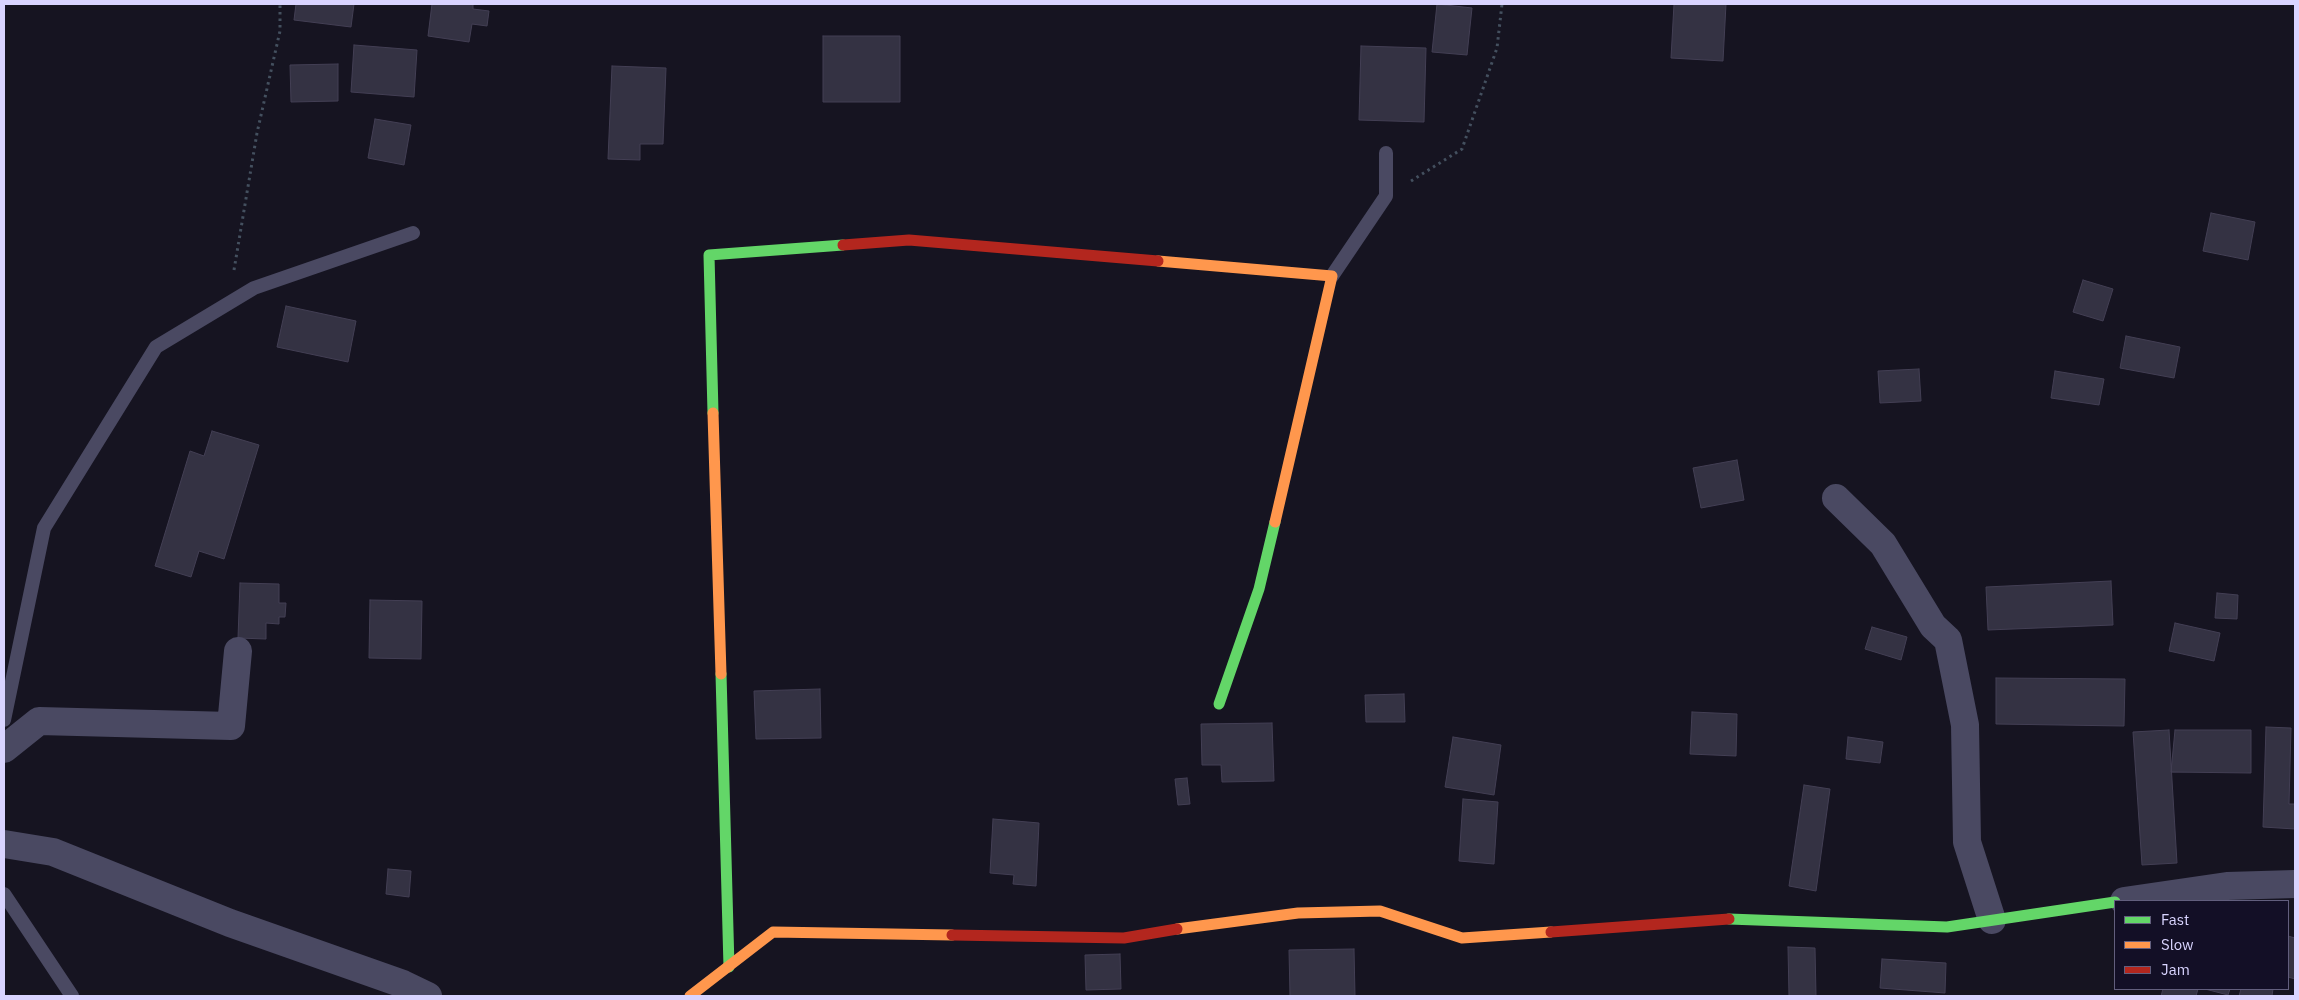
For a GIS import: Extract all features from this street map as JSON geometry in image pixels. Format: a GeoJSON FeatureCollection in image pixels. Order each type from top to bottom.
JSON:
{"type":"FeatureCollection","features":[{"type":"Feature","properties":{"kind":"street"},"geometry":{"type":"LineString","coordinates":[[729,967],[709,255],[909,240],[1332,276],[1259,589],[1219,704]]}},
{"type":"Feature","properties":{"kind":"street"},"geometry":{"type":"LineString","coordinates":[[1836,498],[1883,544],[1933,626],[1948,640],[1965,725],[1967,842],[1992,920]]}},
{"type":"Feature","properties":{"kind":"street"},"geometry":{"type":"LineString","coordinates":[[4,749],[39,722],[231,726],[238,651]]}},
{"type":"Feature","properties":{"kind":"street"},"geometry":{"type":"LineString","coordinates":[[4,844],[53,852],[230,923],[402,984],[428,996]]}},
{"type":"Feature","properties":{"kind":"street"},"geometry":{"type":"LineString","coordinates":[[2131,900],[2228,886],[2295,884]]}},
{"type":"Feature","properties":{"kind":"street"},"geometry":{"type":"LineString","coordinates":[[690,996],[773,932],[1124,938],[1216,922],[1289,914],[1380,912],[1462,938],[1740,918],[1947,927],[2114,902]]}},
{"type":"Feature","properties":{"kind":"lane"},"geometry":{"type":"LineString","coordinates":[[1332,276],[1386,196],[1386,152]]}},
{"type":"Feature","properties":{"kind":"lane"},"geometry":{"type":"LineString","coordinates":[[4,720],[44,528],[156,348],[254,288],[413,232]]}},
{"type":"Feature","properties":{"kind":"lane"},"geometry":{"type":"LineString","coordinates":[[4,894],[72,996]]}},
{"type":"Feature","properties":{"kind":"path"},"geometry":{"type":"LineString","coordinates":[[228,303],[257,133],[280,31],[280,4]]}},
{"type":"Feature","properties":{"kind":"path"},"geometry":{"type":"LineString","coordinates":[[1386,196],[1462,149],[1497,48],[1502,4]]}},
{"type":"Feature","properties":{"kind":"building"},"geometry":{"type":"Polygon","coordinates":[[[296,4],[354,4],[351,27],[294,20],[296,4]]]}},
{"type":"Feature","properties":{"kind":"building"},"geometry":{"type":"Polygon","coordinates":[[[432,4],[473,4],[473,9],[489,11],[487,26],[472,24],[469,42],[428,36],[432,4]]]}},
{"type":"Feature","properties":{"kind":"building"},"geometry":{"type":"Polygon","coordinates":[[[1437,4],[1472,8],[1467,55],[1432,52],[1437,4]]]}},
{"type":"Feature","properties":{"kind":"building"},"geometry":{"type":"Polygon","coordinates":[[[1674,4],[1726,4],[1723,61],[1671,58],[1674,4]]]}},
{"type":"Feature","properties":{"kind":"building"},"geometry":{"type":"Polygon","coordinates":[[[823,36],[900,36],[900,102],[823,102],[823,36]]]}},
{"type":"Feature","properties":{"kind":"building"},"geometry":{"type":"Polygon","coordinates":[[[354,45],[417,50],[414,97],[351,92],[354,45]]]}},
{"type":"Feature","properties":{"kind":"building"},"geometry":{"type":"Polygon","coordinates":[[[1361,46],[1426,48],[1424,122],[1359,120],[1361,46]]]}},
{"type":"Feature","properties":{"kind":"building"},"geometry":{"type":"Polygon","coordinates":[[[338,64],[338,101],[291,102],[290,65],[338,64]]]}},
{"type":"Feature","properties":{"kind":"building"},"geometry":{"type":"Polygon","coordinates":[[[612,66],[666,68],[663,144],[640,144],[640,160],[608,159],[612,66]]]}},
{"type":"Feature","properties":{"kind":"building"},"geometry":{"type":"Polygon","coordinates":[[[375,119],[411,125],[404,165],[368,158],[375,119]]]}},
{"type":"Feature","properties":{"kind":"building"},"geometry":{"type":"Polygon","coordinates":[[[2211,213],[2255,222],[2248,260],[2203,251],[2211,213]]]}},
{"type":"Feature","properties":{"kind":"building"},"geometry":{"type":"Polygon","coordinates":[[[2083,280],[2113,289],[2103,321],[2073,312],[2083,280]]]}},
{"type":"Feature","properties":{"kind":"building"},"geometry":{"type":"Polygon","coordinates":[[[286,306],[356,321],[348,362],[277,347],[286,306]]]}},
{"type":"Feature","properties":{"kind":"building"},"geometry":{"type":"Polygon","coordinates":[[[2126,336],[2180,347],[2174,378],[2120,368],[2126,336]]]}},
{"type":"Feature","properties":{"kind":"building"},"geometry":{"type":"Polygon","coordinates":[[[1919,369],[1921,401],[1880,403],[1878,371],[1919,369]]]}},
{"type":"Feature","properties":{"kind":"building"},"geometry":{"type":"Polygon","coordinates":[[[2055,371],[2104,379],[2099,405],[2051,398],[2055,371]]]}},
{"type":"Feature","properties":{"kind":"building"},"geometry":{"type":"Polygon","coordinates":[[[212,431],[259,445],[224,559],[199,551],[191,577],[155,566],[190,451],[204,456],[212,431]]]}},
{"type":"Feature","properties":{"kind":"building"},"geometry":{"type":"Polygon","coordinates":[[[1737,460],[1744,500],[1701,508],[1693,468],[1737,460]]]}},
{"type":"Feature","properties":{"kind":"building"},"geometry":{"type":"Polygon","coordinates":[[[2111,581],[2113,625],[1988,630],[1986,587],[2111,581]]]}},
{"type":"Feature","properties":{"kind":"building"},"geometry":{"type":"Polygon","coordinates":[[[240,583],[279,584],[279,603],[286,603],[285,617],[279,617],[279,624],[266,623],[266,639],[238,638],[240,583]]]}},
{"type":"Feature","properties":{"kind":"building"},"geometry":{"type":"Polygon","coordinates":[[[2217,593],[2238,595],[2237,619],[2215,618],[2217,593]]]}},
{"type":"Feature","properties":{"kind":"building"},"geometry":{"type":"Polygon","coordinates":[[[370,600],[422,601],[421,659],[369,658],[370,600]]]}},
{"type":"Feature","properties":{"kind":"building"},"geometry":{"type":"Polygon","coordinates":[[[2175,623],[2220,633],[2214,661],[2169,651],[2175,623]]]}},
{"type":"Feature","properties":{"kind":"building"},"geometry":{"type":"Polygon","coordinates":[[[1872,627],[1907,637],[1901,660],[1865,649],[1872,627]]]}},
{"type":"Feature","properties":{"kind":"building"},"geometry":{"type":"Polygon","coordinates":[[[1996,678],[2125,679],[2124,726],[1996,724],[1996,678]]]}},
{"type":"Feature","properties":{"kind":"building"},"geometry":{"type":"Polygon","coordinates":[[[820,689],[821,738],[756,739],[754,691],[820,689]]]}},
{"type":"Feature","properties":{"kind":"building"},"geometry":{"type":"Polygon","coordinates":[[[1404,694],[1405,722],[1366,722],[1365,695],[1404,694]]]}},
{"type":"Feature","properties":{"kind":"building"},"geometry":{"type":"Polygon","coordinates":[[[1692,712],[1737,714],[1736,756],[1690,754],[1692,712]]]}},
{"type":"Feature","properties":{"kind":"building"},"geometry":{"type":"Polygon","coordinates":[[[1272,723],[1274,781],[1222,782],[1221,765],[1202,765],[1201,724],[1272,723]]]}},
{"type":"Feature","properties":{"kind":"building"},"geometry":{"type":"Polygon","coordinates":[[[2266,727],[2291,728],[2289,804],[2295,804],[2295,829],[2263,827],[2266,727]]]}},
{"type":"Feature","properties":{"kind":"building"},"geometry":{"type":"Polygon","coordinates":[[[2169,730],[2177,863],[2142,865],[2133,732],[2169,730]]]}},
{"type":"Feature","properties":{"kind":"building"},"geometry":{"type":"Polygon","coordinates":[[[2175,730],[2251,730],[2251,773],[2171,772],[2175,730]]]}},
{"type":"Feature","properties":{"kind":"building"},"geometry":{"type":"Polygon","coordinates":[[[1453,737],[1501,745],[1494,795],[1445,787],[1453,737]]]}},
{"type":"Feature","properties":{"kind":"building"},"geometry":{"type":"Polygon","coordinates":[[[1848,737],[1883,742],[1880,763],[1846,759],[1848,737]]]}},
{"type":"Feature","properties":{"kind":"building"},"geometry":{"type":"Polygon","coordinates":[[[1187,778],[1190,804],[1178,805],[1175,779],[1187,778]]]}},
{"type":"Feature","properties":{"kind":"building"},"geometry":{"type":"Polygon","coordinates":[[[1804,785],[1830,789],[1816,891],[1789,886],[1804,785]]]}},
{"type":"Feature","properties":{"kind":"building"},"geometry":{"type":"Polygon","coordinates":[[[1463,799],[1498,802],[1494,864],[1459,861],[1463,799]]]}},
{"type":"Feature","properties":{"kind":"building"},"geometry":{"type":"Polygon","coordinates":[[[993,819],[1039,823],[1036,886],[1013,884],[1014,875],[990,873],[993,819]]]}},
{"type":"Feature","properties":{"kind":"building"},"geometry":{"type":"Polygon","coordinates":[[[388,869],[411,871],[409,897],[386,894],[388,869]]]}},
{"type":"Feature","properties":{"kind":"building"},"geometry":{"type":"Polygon","coordinates":[[[2289,936],[2295,938],[2295,979],[2289,977],[2289,936]]]}},
{"type":"Feature","properties":{"kind":"building"},"geometry":{"type":"Polygon","coordinates":[[[1788,947],[1815,948],[1816,996],[1789,996],[1788,947]]]}},
{"type":"Feature","properties":{"kind":"building"},"geometry":{"type":"Polygon","coordinates":[[[1354,949],[1355,996],[1290,996],[1289,950],[1354,949]]]}},
{"type":"Feature","properties":{"kind":"building"},"geometry":{"type":"Polygon","coordinates":[[[1120,954],[1121,989],[1086,990],[1085,955],[1120,954]]]}},
{"type":"Feature","properties":{"kind":"building"},"geometry":{"type":"Polygon","coordinates":[[[1882,959],[1946,963],[1945,993],[1880,988],[1882,959]]]}},
{"type":"Feature","properties":{"kind":"building"},"geometry":{"type":"Polygon","coordinates":[[[2163,990],[2198,990],[2196,996],[2161,996],[2163,990]]]}},
{"type":"Feature","properties":{"kind":"building"},"geometry":{"type":"Polygon","coordinates":[[[2209,990],[2230,990],[2228,995],[2209,990]]]}},
{"type":"Feature","properties":{"kind":"building"},"geometry":{"type":"Polygon","coordinates":[[[2241,990],[2273,990],[2272,996],[2239,996],[2241,990]]]}},
{"type":"Feature","properties":{"kind":"traffic: fast"},"geometry":{"type":"LineString","coordinates":[[713,413],[709,255],[843,245]]}},
{"type":"Feature","properties":{"kind":"traffic: fast"},"geometry":{"type":"LineString","coordinates":[[1219,704],[1259,589],[1275,522]]}},
{"type":"Feature","properties":{"kind":"traffic: fast"},"geometry":{"type":"LineString","coordinates":[[721,674],[729,967]]}},
{"type":"Feature","properties":{"kind":"traffic: fast"},"geometry":{"type":"LineString","coordinates":[[1729,919],[1947,927],[2114,902]]}},
{"type":"Feature","properties":{"kind":"traffic: slow"},"geometry":{"type":"LineString","coordinates":[[1158,261],[1332,276],[1275,522]]}},
{"type":"Feature","properties":{"kind":"traffic: slow"},"geometry":{"type":"LineString","coordinates":[[713,413],[721,674]]}},
{"type":"Feature","properties":{"kind":"traffic: slow"},"geometry":{"type":"LineString","coordinates":[[1177,929],[1298,913],[1380,911],[1462,938],[1551,932]]}},
{"type":"Feature","properties":{"kind":"traffic: slow"},"geometry":{"type":"LineString","coordinates":[[690,996],[773,932],[952,935]]}},
{"type":"Feature","properties":{"kind":"traffic: jam"},"geometry":{"type":"LineString","coordinates":[[843,245],[909,240],[1158,261]]}},
{"type":"Feature","properties":{"kind":"traffic: jam"},"geometry":{"type":"LineString","coordinates":[[1551,932],[1729,919]]}},
{"type":"Feature","properties":{"kind":"traffic: jam"},"geometry":{"type":"LineString","coordinates":[[952,935],[1124,938],[1177,929]]}}]}
